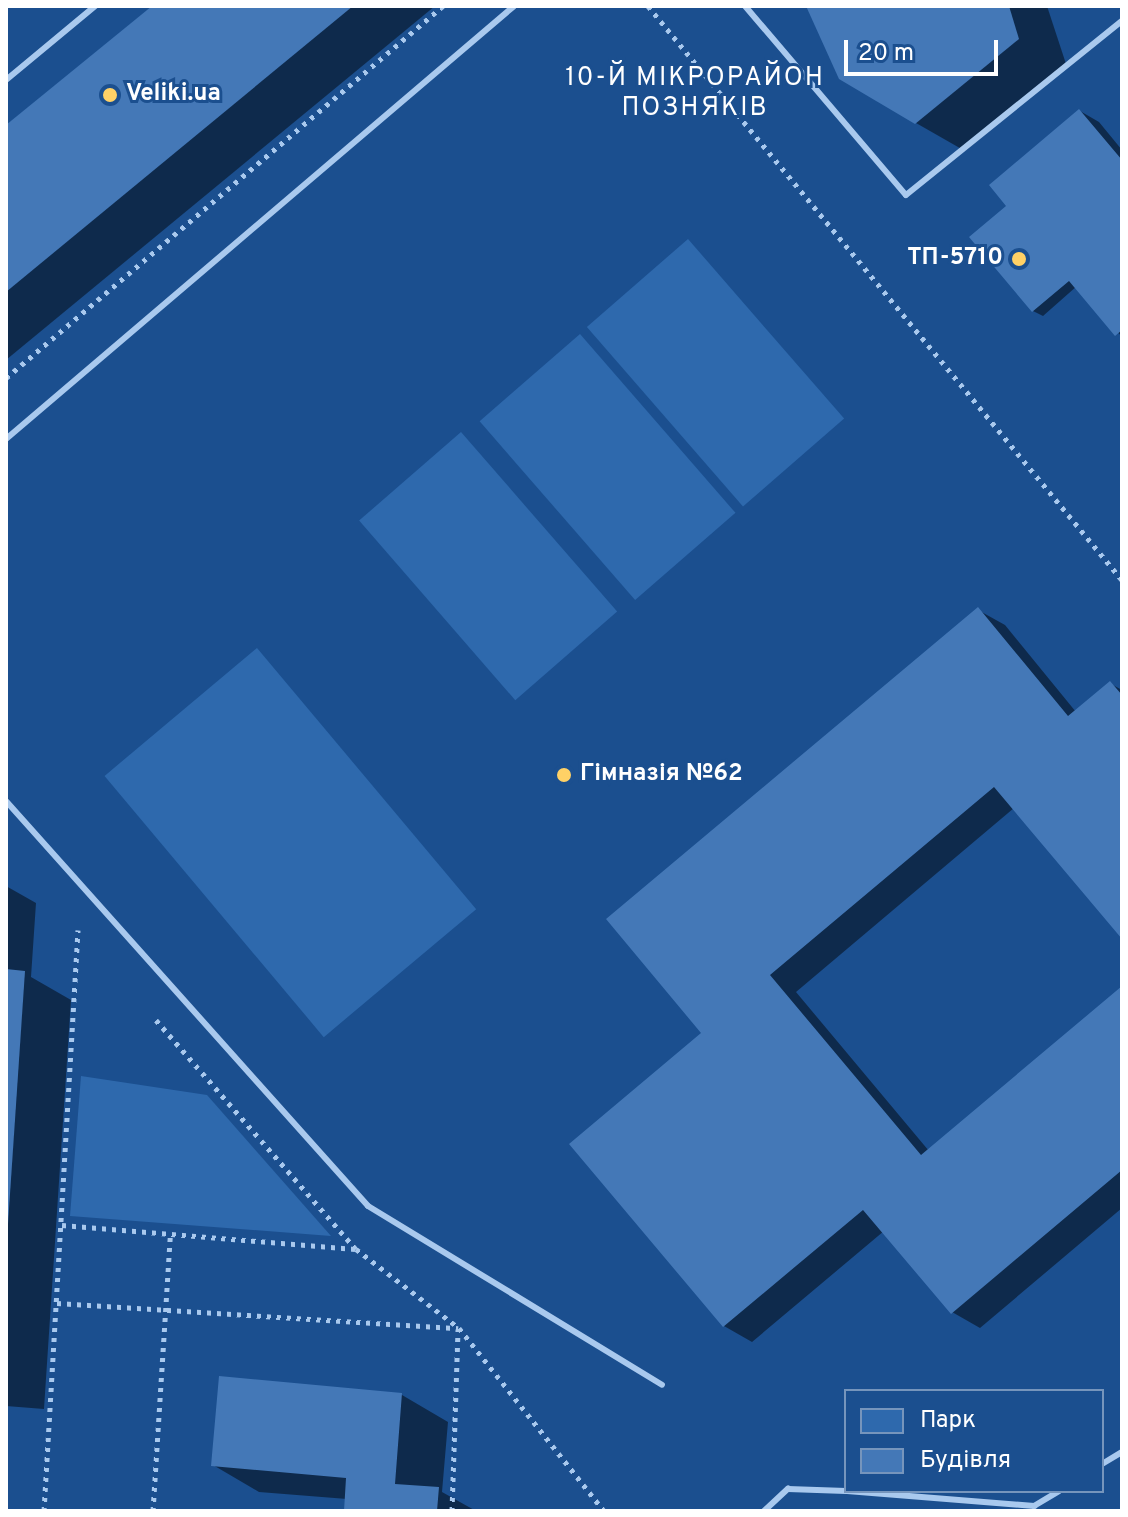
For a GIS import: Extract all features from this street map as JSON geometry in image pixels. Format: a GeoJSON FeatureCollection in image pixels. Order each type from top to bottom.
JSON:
{"type":"FeatureCollection","features":[{"type":"Feature","properties":{"kind":"lane"},"geometry":{"type":"LineString","coordinates":[[6,80],[95,6]]}},
{"type":"Feature","properties":{"kind":"lane"},"geometry":{"type":"LineString","coordinates":[[6,439],[514,6]]}},
{"type":"Feature","properties":{"kind":"lane"},"geometry":{"type":"LineString","coordinates":[[745,6],[906,195],[1122,21]]}},
{"type":"Feature","properties":{"kind":"lane"},"geometry":{"type":"LineString","coordinates":[[6,801],[368,1206],[662,1385]]}},
{"type":"Feature","properties":{"kind":"lane"},"geometry":{"type":"LineString","coordinates":[[1104,1463],[1122,1452]]}},
{"type":"Feature","properties":{"kind":"lane"},"geometry":{"type":"LineString","coordinates":[[764,1511],[788,1489],[844,1491]]}},
{"type":"Feature","properties":{"kind":"lane"},"geometry":{"type":"LineString","coordinates":[[871,1493],[1034,1506],[1056,1493]]}},
{"type":"Feature","properties":{"kind":"path"},"geometry":{"type":"LineString","coordinates":[[6,378],[443,6]]}},
{"type":"Feature","properties":{"kind":"path"},"geometry":{"type":"LineString","coordinates":[[648,6],[1122,580]]}},
{"type":"Feature","properties":{"kind":"path"},"geometry":{"type":"LineString","coordinates":[[68,918],[88,942]]}},
{"type":"Feature","properties":{"kind":"path"},"geometry":{"type":"LineString","coordinates":[[44,1511],[78,930]]}},
{"type":"Feature","properties":{"kind":"path"},"geometry":{"type":"LineString","coordinates":[[150,1013],[356,1249],[459,1328],[604,1511]]}},
{"type":"Feature","properties":{"kind":"path"},"geometry":{"type":"LineString","coordinates":[[62,1225],[170,1237],[356,1249]]}},
{"type":"Feature","properties":{"kind":"path"},"geometry":{"type":"LineString","coordinates":[[153,1511],[170,1237]]}},
{"type":"Feature","properties":{"kind":"path"},"geometry":{"type":"LineString","coordinates":[[57,1303],[459,1328]]}},
{"type":"Feature","properties":{"kind":"path"},"geometry":{"type":"LineString","coordinates":[[452,1511],[459,1328]]}},
{"type":"Feature","properties":{"kind":"green space"},"geometry":{"type":"Polygon","coordinates":[[[688,239],[844,419],[743,507],[587,327],[688,239]]]}},
{"type":"Feature","properties":{"kind":"green space"},"geometry":{"type":"Polygon","coordinates":[[[580,334],[735,513],[635,600],[480,421],[580,334]]]}},
{"type":"Feature","properties":{"kind":"green space"},"geometry":{"type":"Polygon","coordinates":[[[461,432],[617,612],[515,700],[359,521],[461,432]]]}},
{"type":"Feature","properties":{"kind":"green space"},"geometry":{"type":"Polygon","coordinates":[[[257,648],[476,909],[324,1037],[105,776],[257,648]]]}},
{"type":"Feature","properties":{"kind":"green space"},"geometry":{"type":"Polygon","coordinates":[[[81,1076],[207,1095],[331,1236],[70,1216],[81,1076]]]}},
{"type":"Feature","properties":{"kind":"building"},"geometry":{"type":"Polygon","coordinates":[[[152,6],[353,6],[6,292],[6,125],[152,6]]]}},
{"type":"Feature","properties":{"kind":"building"},"geometry":{"type":"Polygon","coordinates":[[[806,6],[1009,6],[1019,39],[915,124],[839,79],[806,6]]]}},
{"type":"Feature","properties":{"kind":"building"},"geometry":{"type":"Polygon","coordinates":[[[1079,109],[1122,160],[1122,330],[1115,336],[1069,281],[1032,312],[969,237],[1006,206],[989,185],[1079,109]]]}},
{"type":"Feature","properties":{"kind":"building"},"geometry":{"type":"Polygon","coordinates":[[[978,607],[1068,716],[1110,681],[1122,695],[1122,939],[994,787],[770,975],[921,1155],[1122,986],[1122,1170],[951,1314],[863,1210],[723,1327],[569,1144],[701,1033],[606,919],[978,607]]]}},
{"type":"Feature","properties":{"kind":"building"},"geometry":{"type":"Polygon","coordinates":[[[6,969],[25,971],[8,1224],[6,1224],[6,969]]]}},
{"type":"Feature","properties":{"kind":"building"},"geometry":{"type":"Polygon","coordinates":[[[219,1376],[402,1393],[395,1484],[439,1487],[437,1511],[344,1511],[346,1478],[211,1466],[219,1376]]]}},
{"type":"Feature","properties":{"kind":"place","name":"Veliki.ua"},"geometry":{"type":"Point","coordinates":[110,95]}},
{"type":"Feature","properties":{"kind":"place","name":"ТП-5710"},"geometry":{"type":"Point","coordinates":[1019,259]}},
{"type":"Feature","properties":{"kind":"place","name":"Гімназія №62"},"geometry":{"type":"Point","coordinates":[564,775]}},
{"type":"Feature","properties":{"kind":"district","name":"10-Й МІКРОРАЙОН ПОЗНЯКІВ"},"geometry":{"type":"Point","coordinates":[695,94]}}]}
